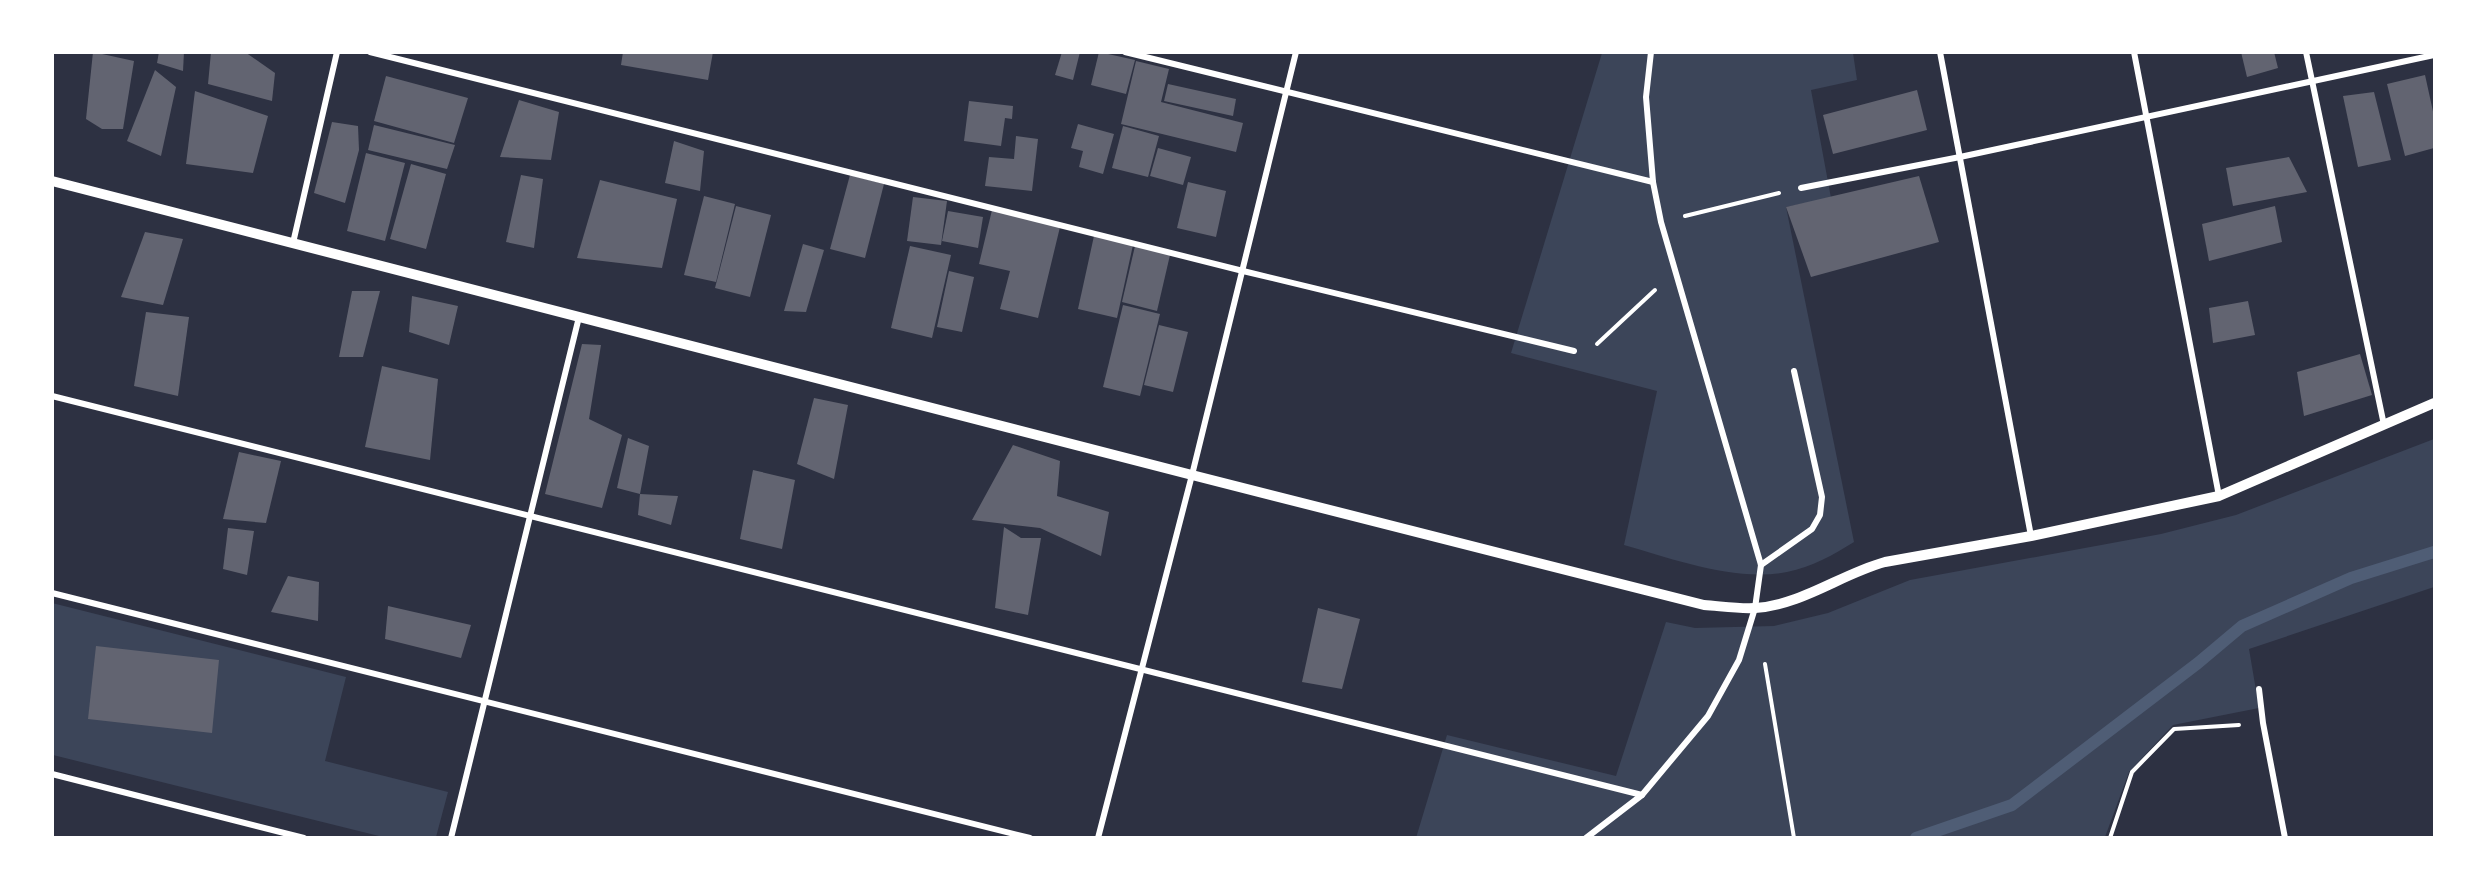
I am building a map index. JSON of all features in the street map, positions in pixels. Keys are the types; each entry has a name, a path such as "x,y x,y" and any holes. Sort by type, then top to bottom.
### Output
{"street":[{"path":"292,243 337,52"},
{"path":"370,52 1243,271 1574,351"},
{"path":"1125,52 1653,182"},
{"path":"1098,837 1192,476 1296,52"},
{"path":"1586,837 1642,795 1708,716 1739,660 1755,608 1761,565 1661,222 1653,182 1646,97 1651,52"},
{"path":"1940,52 2031,536"},
{"path":"2134,52 2219,496"},
{"path":"2306,52 2384,426"},
{"path":"1800,188 1960,157 2434,55"},
{"path":"52,182 1192,476 1704,604 1755,608 1785,602 1813,592 1862,568 1885,562 2031,536 2219,496 2434,403"},
{"path":"451,837 579,317"},
{"path":"1761,565 1812,529 1820,516 1822,497 1794,370"},
{"path":"52,396 1642,795"},
{"path":"52,593 1030,837"},
{"path":"2259,689 2263,723 2285,837"},
{"path":"52,774 304,837"}],"path":[{"path":"1661,222 1800,188"},
{"path":"1574,351 1593,346 1600,341 1676,271"},
{"path":"1763,654 1794,837"},
{"path":"2110,837 2132,772 2174,729 2263,723"}],"shaded area":[{"path":"1602,53 1853,53 1857,80 1811,90 1831,198 1786,207 1854,542 1814,564 1787,572 1767,574 1725,572 1624,545 1657,391 1511,353"},
{"path":"2434,439 2434,587 2249,649 2259,708 2173,725 2129,772 2105,837 1416,838 1447,735 1616,776 1666,622 1695,628 1774,626 1828,613 1910,580 2161,534 2236,515"},
{"path":"52,603 346,677 325,761 448,792 436,837 383,837 53,755"}],"building":[{"path":"93,52 134,61 123,129 102,129 86,119"},
{"path":"159,52 184,52 183,71 157,63"},
{"path":"211,52 245,52 275,73 272,101 208,84"},
{"path":"623,52 713,52 708,80 621,65"},
{"path":"1062,52 1080,52 1073,80 1055,75"},
{"path":"1099,52 1135,60 1126,94 1091,85"},
{"path":"2241,52 2274,52 2278,68 2247,77"},
{"path":"1136,61 1169,69 1161,102 1243,123 1236,152 1121,124"},
{"path":"155,70 176,87 161,156 127,141"},
{"path":"2425,75 2434,116 2434,148 2405,156 2387,84"},
{"path":"386,76 468,98 454,143 374,121"},
{"path":"1168,84 1236,99 1233,116 1164,101"},
{"path":"1917,90 1927,130 1833,154 1823,115"},
{"path":"195,91 268,116 253,173 186,164"},
{"path":"2374,92 2391,160 2358,167 2343,96"},
{"path":"519,100 559,112 551,160 500,157"},
{"path":"969,101 1013,106 1012,119 1005,118 1001,146 964,141"},
{"path":"332,122 358,126 359,150 345,203 314,193"},
{"path":"1078,124 1114,134 1103,174 1079,167 1083,151 1071,148"},
{"path":"374,125 455,145 447,169 368,150"},
{"path":"1123,126 1159,136 1148,177 1112,168"},
{"path":"1016,136 1038,139 1032,191 985,186 989,157 1014,159"},
{"path":"674,141 704,151 700,191 665,183"},
{"path":"1158,148 1191,157 1183,185 1150,176"},
{"path":"366,153 405,163 385,241 347,231"},
{"path":"2289,157 2307,192 2233,206 2226,168"},
{"path":"411,164 446,174 426,249 390,239"},
{"path":"521,175 543,179 534,248 506,242"},
{"path":"850,175 884,184 865,258 830,249"},
{"path":"1919,176 1939,242 1811,277 1786,207"},
{"path":"600,180 677,199 662,268 577,258"},
{"path":"1188,182 1226,191 1216,237 1177,228"},
{"path":"704,196 735,204 716,282 684,275"},
{"path":"913,197 947,201 941,245 907,241"},
{"path":"736,206 771,215 750,297 715,288"},
{"path":"2275,206 2282,242 2209,261 2202,224"},
{"path":"992,210 1060,227 1038,318 1000,309 1010,271 979,264"},
{"path":"948,211 983,217 978,248 942,241"},
{"path":"145,232 183,239 163,305 121,297"},
{"path":"1094,236 1133,245 1117,318 1078,309"},
{"path":"803,244 824,250 806,312 784,311"},
{"path":"910,246 951,255 932,338 891,328"},
{"path":"1135,246 1170,255 1157,311 1122,302"},
{"path":"949,271 974,277 962,332 937,327"},
{"path":"352,291 380,291 363,357 339,357"},
{"path":"412,296 458,306 449,345 409,332"},
{"path":"2248,301 2255,335 2213,343 2209,308"},
{"path":"1123,305 1160,314 1140,396 1103,387"},
{"path":"146,312 189,317 178,396 134,386"},
{"path":"1159,325 1188,332 1173,392 1144,385"},
{"path":"582,344 601,345 589,419 622,435 602,508 545,494"},
{"path":"2360,354 2372,395 2304,416 2297,372"},
{"path":"382,366 438,379 430,460 365,447"},
{"path":"814,398 848,405 834,479 797,464"},
{"path":"628,438 649,446 640,494 617,488"},
{"path":"1013,445 1060,461 1057,496 1109,512 1101,556 1040,528 972,520"},
{"path":"239,452 281,461 266,523 223,519"},
{"path":"753,470 795,480 782,549 740,539"},
{"path":"640,494 678,496 671,525 638,515"},
{"path":"1004,527 1021,538 1041,538 1028,615 995,608"},
{"path":"228,528 254,531 247,575 223,569"},
{"path":"288,576 319,582 318,621 271,612"},
{"path":"388,606 471,625 461,658 385,639"},
{"path":"1318,608 1360,619 1342,689 1302,682"},
{"path":"96,646 219,660 212,733 88,719"}],"waterway":[{"path":"1916,838 2012,805 2198,663 2242,626 2351,578 2434,552"}]}
